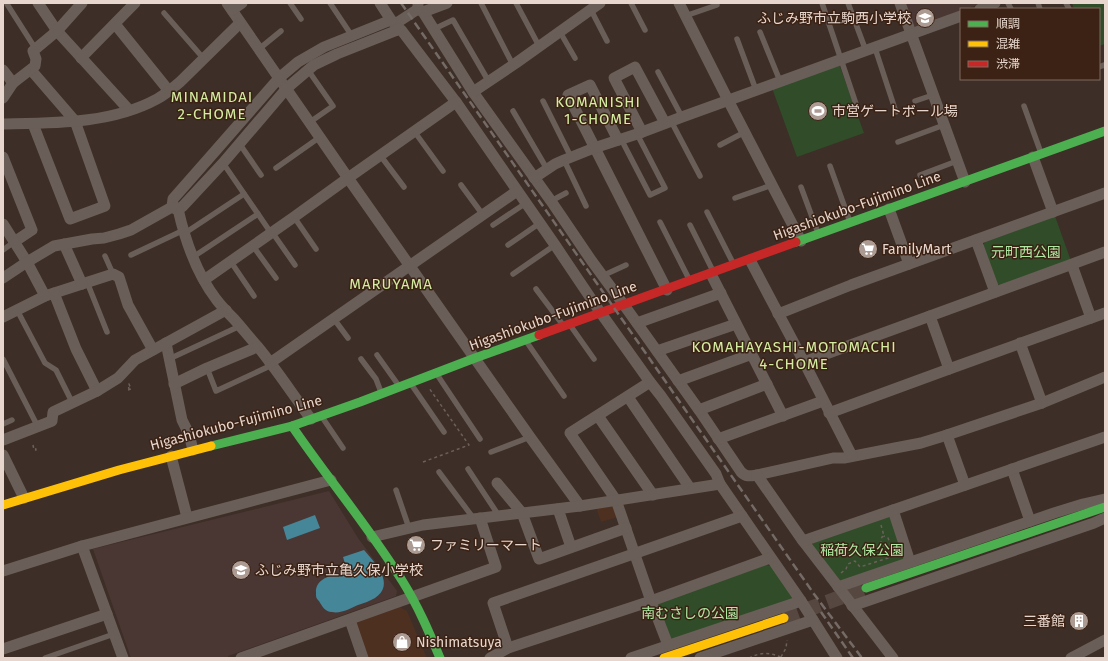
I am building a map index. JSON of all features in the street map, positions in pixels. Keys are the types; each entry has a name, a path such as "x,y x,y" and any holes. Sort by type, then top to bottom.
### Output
{"main road":[{"name":"Higashiokubo-Fujimino Line","path":"3,505 119,470 292,426 475,358 601,314 1105,131"},
{"path":"292,426 402,581 412,597 418,619 440,658"},
{"path":"866,588 1105,506"},
{"path":"664,658 785,623"}],"street":[{"path":"38,3 57,31 129,110"},
{"path":"3,98 12,83 35,66 36,59 33,51 35,48 57,31 82,3"},
{"path":"81,58 135,3"},
{"path":"242,3 229,6 348,178 580,506"},
{"path":"380,3 456,102 601,314 716,474 720,484 801,601 837,658"},
{"path":"316,417 240,326 216,300 193,257 175,208 173,198 279,78 298,62 324,47 352,36 395,24 419,8 447,3"},
{"path":"473,92 600,3"},
{"path":"679,3 801,241"},
{"path":"900,3 964,182"},
{"path":"982,8 995,3"},
{"path":"419,8 473,92 743,474 749,476 757,475 833,458 911,445 947,435 1042,403 1104,379"},
{"path":"534,178 555,164 594,148 640,133 960,16"},
{"path":"3,124 34,124 74,121 99,117 129,110 157,99 169,91 204,59 240,23"},
{"path":"115,24 169,91"},
{"path":"3,278 54,246 92,238 104,238 131,230 175,208 183,206 223,163 287,88 314,65 337,54 395,31 395,24"},
{"path":"640,133 614,78 635,67 673,120"},
{"path":"3,70 12,83"},
{"path":"31,70 74,121 105,206 70,219 34,124"},
{"path":"620,140 590,85 568,95 667,290"},
{"path":"204,280 456,102"},
{"path":"1038,156 1053,212"},
{"path":"3,157 32,230 14,242"},
{"path":"271,364 410,264 517,191"},
{"path":"778,314 851,285 1105,193"},
{"path":"889,209 909,264"},
{"path":"3,224 49,294 97,391"},
{"path":"976,240 995,292"},
{"path":"64,244 84,283"},
{"path":"804,362 1105,252"},
{"path":"750,260 852,456"},
{"path":"1072,264 1091,318"},
{"path":"713,273 736,324 783,416"},
{"path":"3,317 49,294 113,274 119,277 128,305 153,350"},
{"path":"637,323 721,293"},
{"path":"3,440 52,421 52,412 97,391 118,378 135,360 226,310"},
{"path":"829,413 1105,313"},
{"path":"930,316 948,369"},
{"path":"657,351 736,324"},
{"path":"166,343 182,420 189,434 193,450"},
{"path":"1020,343 1042,403"},
{"path":"174,384 257,347"},
{"path":"678,381 752,354"},
{"path":"650,382 570,433 616,500 668,645"},
{"path":"699,410 767,384"},
{"path":"628,397 690,488"},
{"path":"718,439 823,401"},
{"path":"598,416 653,495"},
{"path":"947,435 964,485"},
{"path":"803,541 1105,437"},
{"path":"171,456 187,518"},
{"path":"4,460 24,498"},
{"path":"1012,468 1030,521"},
{"path":"757,475 803,541 892,658"},
{"path":"3,571 82,546 331,480"},
{"path":"497,483 522,513 539,559 626,528"},
{"path":"372,537 423,525 580,506 720,484"},
{"path":"837,586 1030,521 1083,504 1105,499"},
{"path":"558,508 570,547"},
{"path":"893,510 910,562"},
{"path":"508,648 493,603 742,516"},
{"path":"852,606 1105,518"},
{"path":"241,658 496,567 477,519"},
{"path":"82,546 114,634 119,657"},
{"path":"490,658 508,648 651,601 770,558"},
{"path":"631,658 801,601"},
{"path":"3,649 107,614"},
{"path":"350,620 359,640 363,658"},
{"path":"700,658 785,623 813,620"},
{"path":"1071,658 1088,654 1105,640"}],"lane":[{"path":"290,3 301,19"},
{"path":"330,3 352,36"},
{"path":"481,3 513,65"},
{"path":"516,3 539,46"},
{"path":"631,3 646,30"},
{"path":"686,16 717,5 716,3"},
{"path":"822,3 857,108"},
{"path":"848,3 870,49 896,112"},
{"path":"7,4 35,48"},
{"path":"591,10 607,41"},
{"path":"164,13 204,59"},
{"path":"434,30 453,20 489,82"},
{"path":"259,49 281,32"},
{"path":"560,32 575,58"},
{"path":"760,32 780,81"},
{"path":"737,39 756,90"},
{"path":"308,70 333,106 310,122"},
{"path":"658,72 673,120 700,176"},
{"path":"915,101 933,95"},
{"path":"542,101 586,206"},
{"path":"1024,106 1038,156"},
{"path":"513,111 548,169"},
{"path":"898,142 944,125"},
{"path":"414,131 443,172"},
{"path":"720,145 745,132"},
{"path":"620,140 650,195 665,188 640,133"},
{"path":"276,168 320,137"},
{"path":"239,143 261,175"},
{"path":"380,155 404,187"},
{"path":"920,175 957,161"},
{"path":"223,163 295,265"},
{"path":"830,166 850,223"},
{"path":"735,198 773,184"},
{"path":"461,185 483,215"},
{"path":"801,187 819,235"},
{"path":"551,201 566,193"},
{"path":"131,255 184,231 244,194"},
{"path":"493,225 526,203"},
{"path":"707,212 735,265"},
{"path":"193,257 258,214"},
{"path":"294,217 316,249"},
{"path":"660,222 690,281"},
{"path":"508,245 540,223"},
{"path":"690,224 713,273"},
{"path":"3,250 14,242"},
{"path":"513,274 555,245"},
{"path":"253,246 276,278"},
{"path":"105,256 113,274"},
{"path":"231,262 254,296"},
{"path":"602,276 626,264"},
{"path":"84,283 107,332"},
{"path":"536,288 594,359"},
{"path":"16,310 45,363 56,370 72,402"},
{"path":"334,319 348,338"},
{"path":"169,359 240,326"},
{"path":"526,341 564,396"},
{"path":"378,354 399,386"},
{"path":"3,359 5,368 38,427"},
{"path":"361,359 376,378 382,393"},
{"path":"207,368 216,391 271,364"},
{"path":"436,373 480,439"},
{"path":"410,382 444,432"},
{"path":"316,417 343,448"},
{"path":"3,424 12,420"},
{"path":"491,452 530,437"},
{"path":"468,469 500,516"},
{"path":"439,472 477,519"},
{"path":"396,490 409,528"},
{"path":"45,658 114,634"}],"path":[{"path":"837,586 839,575 846,569 848,564 856,561 860,567 890,557 891,555 888,546 890,545 890,541 884,536 878,515"},
{"path":"884,536 881,539 881,544 888,546"},
{"path":"749,658 764,653 776,655 782,658 786,648 785,623"}],"shaded area":[{"name":"ふじみ野市立駒西小学校","path":"903,3 983,3 969,8 960,8 960,11 916,28 911,26"},
{"name":"ふじみ野市立亀久保小学校","path":"329,491 358,538 397,591 396,596 228,656 229,658 131,658 93,549"},
{"path":"612,505 618,517 601,522 596,508"},
{"path":"400,607 407,611 427,658 367,658 356,625 357,621"}],"green space":[{"path":"1072,3 1105,3 1105,44 1100,46 1100,8 1074,8"},
{"name":"市営ゲートボール場","path":"839,64 864,133 797,157 772,88"},
{"name":"元町西公園","path":"1055,216 1071,261 1002,286 997,284 983,246 985,242"},
{"name":"稲荷久保公園","path":"887,516 891,517 905,557 903,561 842,583 812,546 813,541"},
{"name":"南むさしの公園","path":"766,565 771,566 793,596 791,600 673,641 670,639 658,606 659,602"}],"water":[{"path":"315,515 320,528 287,540 283,527"},
{"path":"364,550 382,574 384,586 381,592 375,598 346,610 339,612 327,611 316,597 319,583 327,577 347,570 343,557"}],"tunnel":[{"path":"784,618 866,588"}],"railway":[{"path":"401,3 814,594 862,658"},
{"path":"821,612 853,658"}],"traffic: fast":[{"path":"796,242 1105,131"},
{"path":"211,446 292,426 539,335"},
{"path":"292,426 403,582 418,610 440,658"},
{"path":"866,588 1105,507"}],"traffic: slow":[{"path":"3,505 119,470 211,446"},
{"path":"664,658 784,618"}],"traffic: jam":[{"path":"539,335 796,242"}],"place":[{"name":"ふじみ野市立駒西小学校","path":"925,18"},
{"name":"市営ゲートボール場","path":"818,111"},
{"name":"FamilyMart","path":"868,249"},
{"name":"ファミリーマート","path":"416,545"},
{"name":"ふじみ野市立亀久保小学校","path":"241,570"},
{"name":"三番館","path":"1079,621"},
{"name":"Nishimatsuya","path":"402,642"}],"district":[{"name":"MINAMIDAI 2-CHOME","path":"212,106"},
{"name":"KOMANISHI 1-CHOME","path":"598,110"},
{"name":"MARUYAMA","path":"391,284"},
{"name":"KOMAHAYASHI-MOTOMACHI 4-CHOME","path":"794,356"}]}
